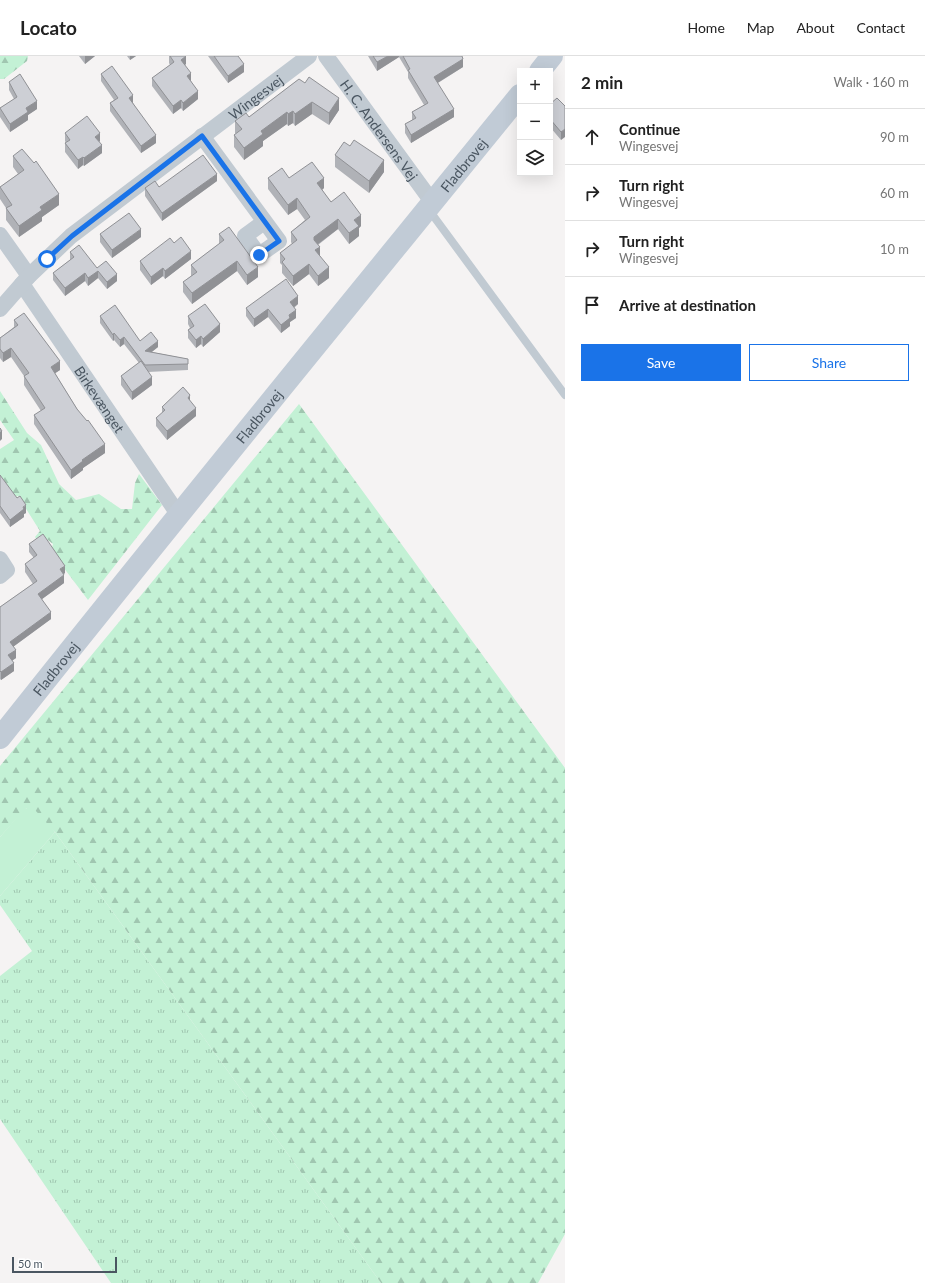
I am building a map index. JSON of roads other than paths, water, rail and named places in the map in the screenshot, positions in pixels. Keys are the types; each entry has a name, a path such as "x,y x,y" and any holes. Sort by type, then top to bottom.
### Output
{"main road":[{"path":"542,68 552,56"},
{"name":"Fladbrovej","path":"0,738 178,514 431,206 517,99"}],"street":[{"name":"Wingesvej","path":"0,309 25,280 72,236 309,56"},
{"name":"H. C. Andersens Vej","path":"326,56 431,206"},
{"path":"202,136 264,222"},
{"name":"Birkevænget","path":"0,235 25,280 178,514"},
{"path":"0,559 8,570 0,576"}],"lane":[{"path":"431,206 565,395"}]}
